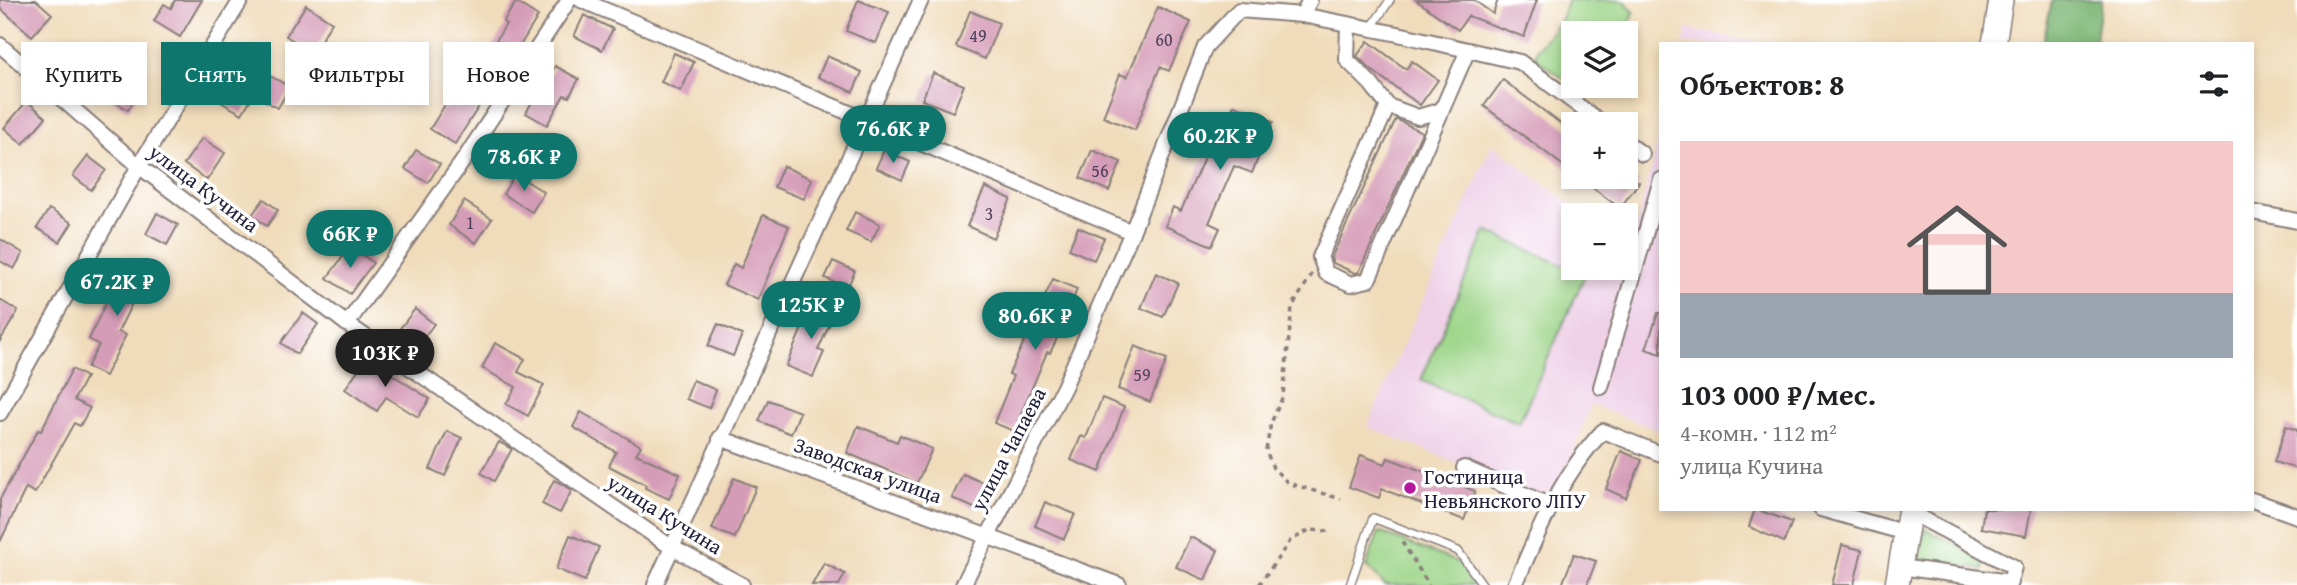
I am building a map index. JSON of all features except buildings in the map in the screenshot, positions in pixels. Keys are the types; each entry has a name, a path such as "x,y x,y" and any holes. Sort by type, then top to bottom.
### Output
{"main road":[{"path":"1994,42 2001,0"},
{"path":"1899,576 1909,518"}],"street":[{"path":"0,413 139,166 241,0"},
{"path":"347,324 463,161 569,0"},
{"path":"581,0 1132,232"},
{"path":"654,585 921,0"},
{"path":"1302,15 1310,0"},
{"name":"улица Чапаева","path":"963,585 1064,387 1132,232 1205,47 1239,10 1302,15 1520,62 1586,112"},
{"path":"1348,24 1347,60 1388,106 1418,117 1442,110"},
{"name":"улица Кучина","path":"0,45 139,166 347,324 671,547 742,585"},
{"path":"1388,106 1320,257 1326,273 1351,284 1368,281 1468,50"},
{"path":"1638,151 1642,154"},
{"path":"1601,387 1659,187"},
{"path":"2254,212 2297,221"},
{"path":"1515,585 1543,518 1591,444 1603,431 1659,453"},
{"name":"Заводская улица","path":"720,438 1119,585"},
{"path":"1464,468 1551,506"},
{"path":"2254,500 2297,516"},
{"path":"1841,511 1909,518 2014,567 2009,584 1899,576"}],"lane":[{"path":"1370,28 1390,0"},
{"path":"1350,585 1373,518 1458,551 1483,585"}],"path":[{"path":"1322,262 1306,281 1292,307 1283,396 1271,423 1266,450 1273,468 1288,483 1341,499"},
{"path":"1392,525 1429,585"},
{"path":"1259,585 1290,541 1308,530 1329,531"}],"shaded area":[{"path":"1687,29 1755,42 1684,42"},
{"path":"1659,139 1659,430 1591,405 1554,501 1367,427 1492,144 1568,203 1561,203 1561,280 1638,280 1638,219"}],"green space":[{"path":"1568,0 1624,0 1634,12 1630,21 1561,21 1561,77 1535,57 1538,48 1560,21"},
{"path":"2052,0 2102,0 2095,42 2043,42"},
{"path":"1486,231 1561,264 1561,280 1583,280 1519,423 1421,380"},
{"path":"1925,529 1985,559 1983,569 1920,560"},
{"path":"1379,532 1460,563 1476,585 1385,585 1366,566"}],"place":[{"name":"Гостиница Невьянского ЛПУ","path":"1410,488"}]}
